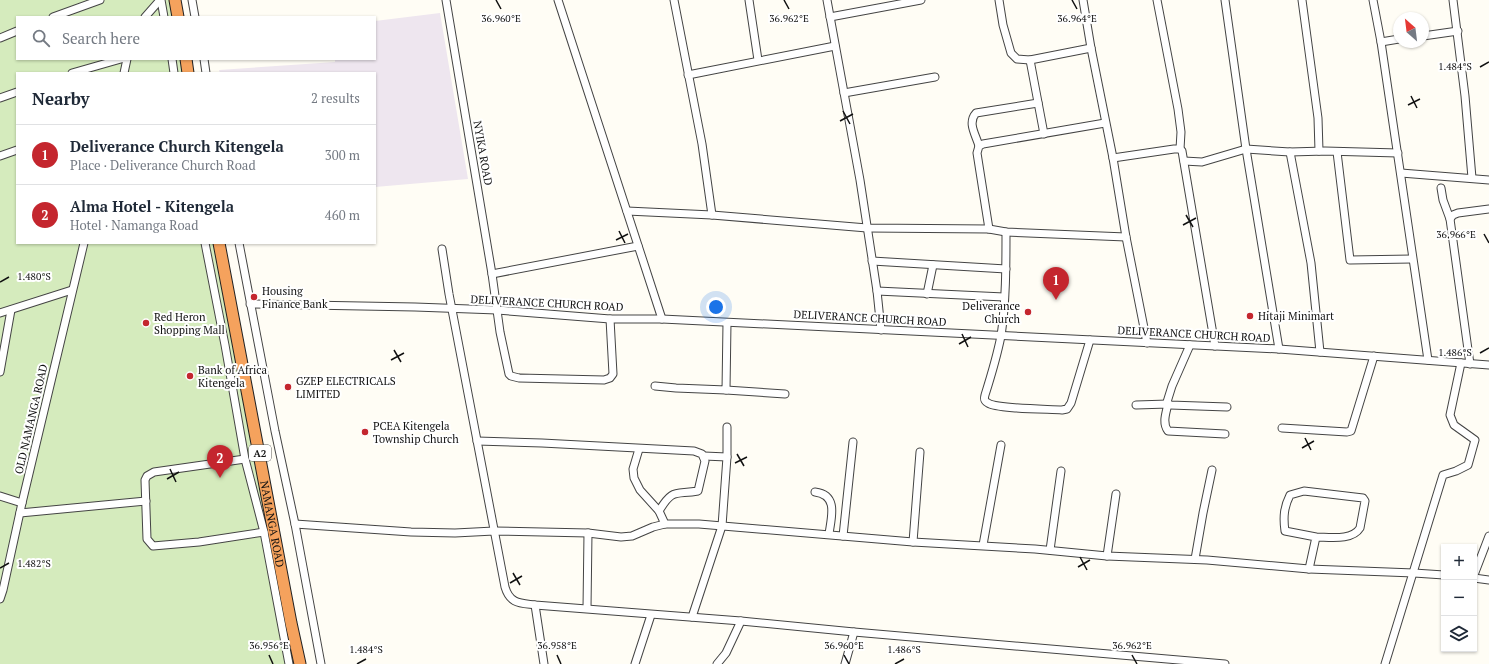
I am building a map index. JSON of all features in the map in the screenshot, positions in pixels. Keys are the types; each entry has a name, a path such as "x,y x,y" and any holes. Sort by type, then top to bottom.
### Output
{"highway":[{"path":"174,0 178,16"},
{"path":"186,60 188,72"},
{"name":"NAMANGA ROAD","path":"220,244 229,297 300,664"}],"street":[{"path":"56,16 100,0"},
{"path":"146,16 161,0"},
{"path":"161,0 164,16"},
{"path":"192,0 195,16"},
{"name":"NYIKA ROAD","path":"446,0 507,370 511,376 519,378 604,380 610,378 613,374 610,318"},
{"path":"558,0 662,320"},
{"path":"674,0 702,144 712,215"},
{"path":"750,0 758,60"},
{"path":"827,0 844,93 877,291 882,330"},
{"path":"830,17 921,0"},
{"path":"999,0 1003,24 1011,53 1016,59 1030,60 1091,48"},
{"path":"1083,0 1105,123 1113,158 1126,237 1147,343"},
{"path":"1157,0 1178,109 1181,132 1180,149 1184,161 1214,346"},
{"path":"1225,0 1246,149 1278,348"},
{"path":"1302,0 1318,118 1319,151"},
{"path":"1373,0 1382,42 1412,259 1428,360"},
{"path":"1453,0 1465,96 1472,178"},
{"path":"0,38 16,31"},
{"path":"1429,35 1458,31"},
{"path":"1382,42 1393,40"},
{"path":"688,75 835,46"},
{"path":"76,72 118,60"},
{"path":"124,72 127,60"},
{"path":"172,60 174,72"},
{"path":"204,60 206,72"},
{"path":"1030,60 1044,134"},
{"path":"844,93 935,77"},
{"path":"0,98 16,92"},
{"path":"989,229 977,153 979,146 971,123 972,117 976,113 1038,103"},
{"path":"979,146 983,144 1105,123"},
{"path":"1113,158 1180,149"},
{"path":"1184,161 1202,162 1246,149 1290,152 1319,151 1398,153"},
{"path":"0,156 16,150"},
{"path":"1290,152 1311,262 1320,352"},
{"path":"1336,152 1350,260 1412,259"},
{"path":"1401,173 1489,180"},
{"path":"1442,188 1443,200 1450,219 1470,364"},
{"path":"1450,219 1453,215 1458,213 1489,208"},
{"path":"627,211 712,215 866,228 989,229 1006,232 1126,237"},
{"path":"1006,232 1006,269 1001,335 994,368 984,399 986,402 989,404 1005,406 1062,410 1067,409 1071,403 1090,340"},
{"name":"OLD NAMANGA ROAD","path":"0,599 84,244"},
{"path":"205,244 245,459 264,532 289,664"},
{"path":"239,244 275,431 295,524 321,664"},
{"path":"492,274 638,246"},
{"path":"442,249 445,273 494,531 507,594 511,600 535,605 741,621 1183,662 1225,664"},
{"path":"872,261 1006,269"},
{"path":"927,294 933,265"},
{"path":"0,313 72,290"},
{"path":"877,291 1004,297"},
{"path":"216,300 229,297"},
{"name":"DELIVERANCE CHURCH ROAD","path":"250,304 497,310 610,318 1278,348 1489,365"},
{"path":"0,372 11,310"},
{"path":"726,390 727,323"},
{"path":"1190,345 1166,400 1168,404 1164,426 1168,431 1225,434"},
{"path":"1282,428 1351,431 1374,356"},
{"path":"1385,664 1443,475 1468,465 1472,454 1475,440 1454,425 1450,416 1461,363"},
{"path":"655,386 785,394"},
{"path":"1136,405 1168,404 1227,407"},
{"path":"692,617 722,526 727,457 727,427"},
{"path":"477,441 694,451 704,456 727,457"},
{"path":"843,536 853,442"},
{"path":"983,545 1001,445"},
{"path":"639,449 633,469 634,478 640,490 659,511 665,524"},
{"path":"913,542 920,452"},
{"path":"659,511 667,498 673,493 698,491 703,473 705,460 704,456"},
{"path":"245,459 150,473 145,480 147,539 153,546 199,542 264,532"},
{"path":"1195,559 1212,470"},
{"path":"1050,550 1061,471"},
{"path":"1304,491 1363,498 1365,501 1358,532 1349,536 1316,537 1285,530 1283,520 1284,506 1290,495 1304,491"},
{"path":"815,492 822,493 831,502 833,507 829,534"},
{"path":"1107,556 1116,494"},
{"path":"0,496 22,503"},
{"path":"20,513 146,501"},
{"path":"295,524 448,533 494,531 588,533 621,537 632,536 653,527 665,524 699,524 913,542 1050,550 1107,556 1195,559 1309,569 1414,573 1441,576"},
{"path":"587,608 588,533"},
{"path":"1477,567 1489,536"},
{"path":"1309,569 1316,537"},
{"path":"1477,578 1489,580"},
{"path":"535,605 544,664"},
{"path":"635,664 651,615"},
{"path":"717,664 726,653 741,621"},
{"path":"845,664 854,632"},
{"path":"1125,664 1127,656"}],"shaded area":[{"path":"440,13 468,179 376,187 376,72 220,72 219,70 335,62 335,60 376,60 376,21"}],"green space":[{"path":"0,0 174,0 177,16 16,16 16,60 185,60 188,72 16,72 16,244 219,244 299,664 0,664"}],"place":[{"name":"Housing Finance Bank","path":"254,297"},
{"name":"Deliverance Church Kitengela","path":"1056,300"},
{"name":"Deliverance Church","path":"1028,312"},
{"name":"Hitaji Minimart","path":"1250,316"},
{"name":"Red Heron Shopping Mall","path":"146,323"},
{"name":"Bank of Africa Kitengela","path":"190,376"},
{"name":"GZEP ELECTRICALS LIMITED","path":"288,387"},
{"name":"PCEA Kitengela Township Church","path":"365,432"},
{"name":"Alma Hotel - Kitengela","path":"220,478"}]}
